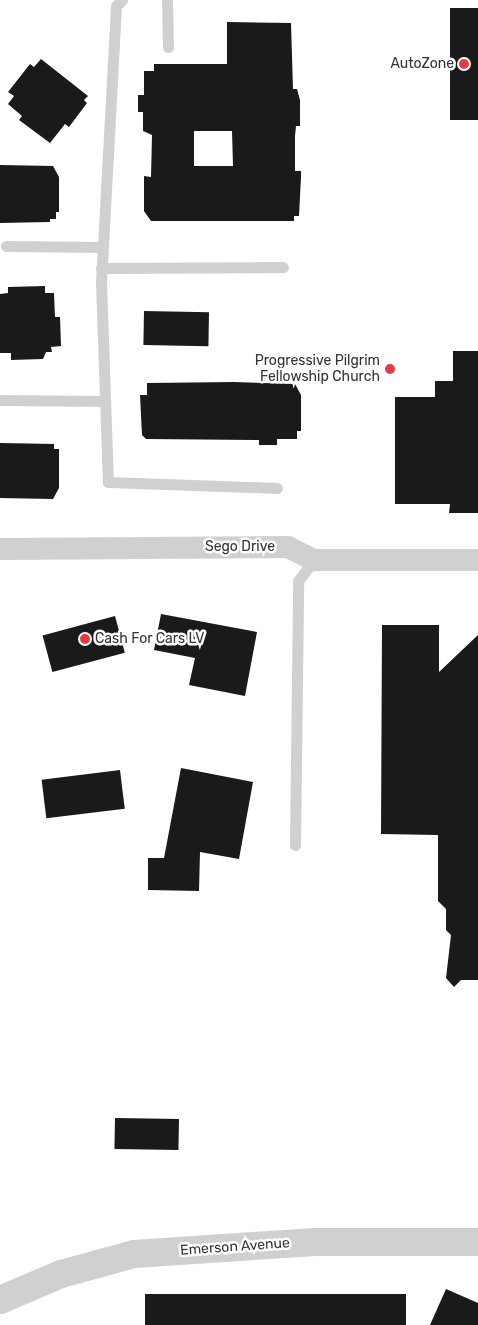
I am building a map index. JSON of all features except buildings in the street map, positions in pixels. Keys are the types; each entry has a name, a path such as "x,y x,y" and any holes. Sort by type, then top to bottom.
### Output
{"street":[{"name":"Sego Drive","path":"0,549 288,547 314,560 478,560"},
{"name":"Emerson Avenue","path":"2,1295 61,1274 134,1254 316,1242 478,1242"}],"lane":[{"path":"122,0 116,6 101,268 108,482 277,488"},
{"path":"167,0 168,46"},
{"path":"6,246 102,247"},
{"path":"101,268 283,267"},
{"path":"0,400 105,401"},
{"path":"295,845 298,581 314,560"}],"place":[{"name":"AutoZone","path":"464,64"},
{"name":"Progressive Pilgrim Fellowship Church","path":"390,369"},
{"name":"Cash For Cars LV","path":"85,639"}]}
